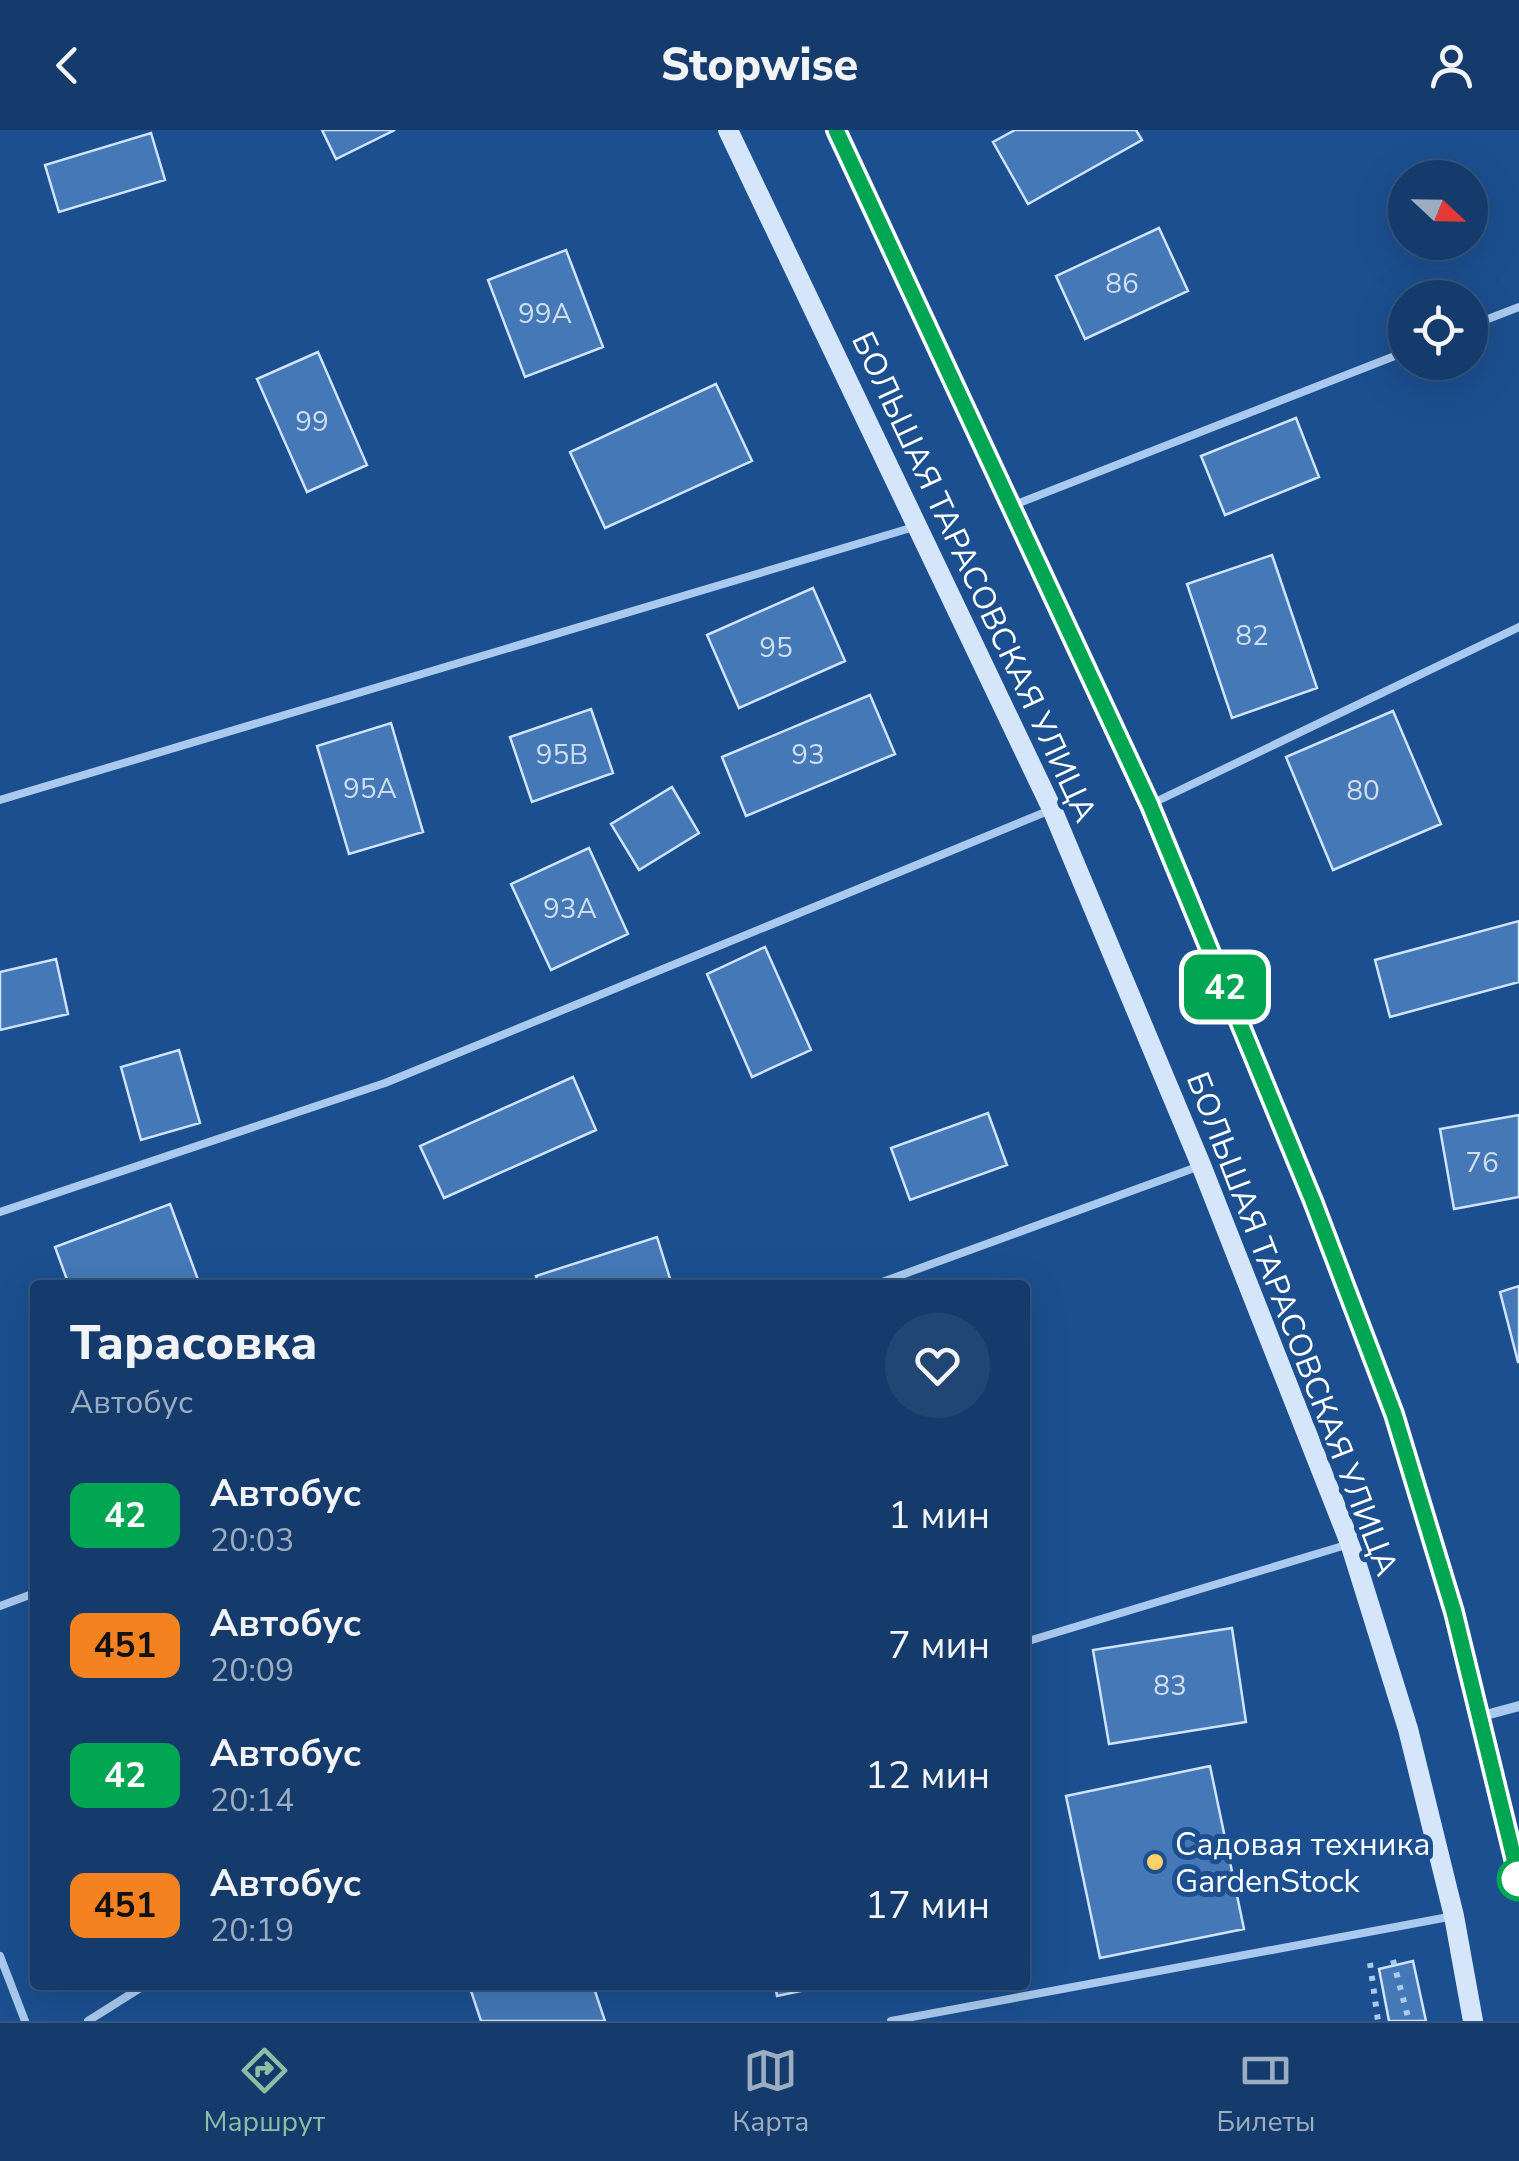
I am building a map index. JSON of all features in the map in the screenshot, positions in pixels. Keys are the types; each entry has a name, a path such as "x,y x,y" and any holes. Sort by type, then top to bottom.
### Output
{"street":[{"name":"БОЛЬШАЯ ТАРАСОВСКАЯ УЛИЦА","path":"728,130 1052,810 1201,1165 1350,1543 1408,1729 1454,1916 1473,2021"},
{"name":"БОЛЬШАЯ ТАРАСОВСКАЯ УЛИЦА","path":"836,130 1014,505 1150,805 1313,1201 1394,1414 1482,1716 1519,1880"},
{"path":"1482,1716 1519,1706"}],"lane":[{"path":"1488,319 1519,307"},
{"path":"1014,505 1388,359"},
{"path":"0,800 918,526"},
{"path":"1150,805 1519,627"},
{"path":"0,1212 385,1083 1052,810"},
{"path":"888,1280 1201,1165"},
{"path":"1030,1640 1350,1543"},
{"path":"0,1606 30,1595"},
{"path":"892,2021 1454,1916"},
{"path":"0,1956 25,2021"},
{"path":"88,2021 136,1990"}],"path":[{"path":"1366,1930 1378,2021"},
{"path":"1397,1964 1409,2021"}],"building":[{"path":"322,130 395,130 336,159"},
{"path":"1015,130 1136,130 1142,140 1028,204 993,142"},
{"path":"151,133 165,180 59,212 45,165"},
{"path":"1159,228 1188,291 1085,339 1056,276"},
{"path":"566,250 603,347 525,377 488,280"},
{"path":"318,352 367,465 307,492 257,379"},
{"path":"716,384 752,461 605,528 570,452"},
{"path":"1296,418 1319,477 1225,515 1201,456"},
{"path":"1272,555 1317,688 1232,718 1187,584"},
{"path":"813,588 845,661 739,708 707,635"},
{"path":"870,695 895,754 746,816 722,757"},
{"path":"591,709 613,773 532,802 510,737"},
{"path":"1393,711 1441,824 1333,870 1286,757"},
{"path":"391,723 423,832 349,854 317,746"},
{"path":"672,787 699,833 639,870 611,824"},
{"path":"589,848 628,934 551,970 511,884"},
{"path":"1519,921 1519,982 1390,1017 1375,960"},
{"path":"765,947 811,1050 752,1077 707,974"},
{"path":"56,959 68,1014 0,1030 0,972"},
{"path":"179,1050 200,1123 141,1140 121,1067"},
{"path":"573,1077 596,1130 444,1198 420,1146"},
{"path":"988,1113 1007,1165 910,1200 891,1148"},
{"path":"1519,1115 1519,1197 1454,1209 1440,1129"},
{"path":"170,1204 198,1280 67,1280 55,1247"},
{"path":"657,1237 670,1280 537,1280 536,1276"},
{"path":"1519,1286 1519,1362 1518,1362 1500,1292"},
{"path":"1232,1628 1246,1722 1109,1744 1093,1650"},
{"name":"Садовая техника GardenStock","path":"1210,1766 1244,1929 1100,1958 1066,1796"},
{"path":"1413,1961 1426,2021 1389,2021 1379,1969"},
{"path":"471,1990 595,1990 605,2021 481,2021"},
{"path":"776,1990 805,1990 777,1996"}],"bus line":[{"name":"42","path":"836,130 1014,505 1150,805 1313,1201 1394,1414 1482,1716 1519,1879"}],"place":[{"name":"Садовая техника GardenStock","path":"1155,1862"}]}
